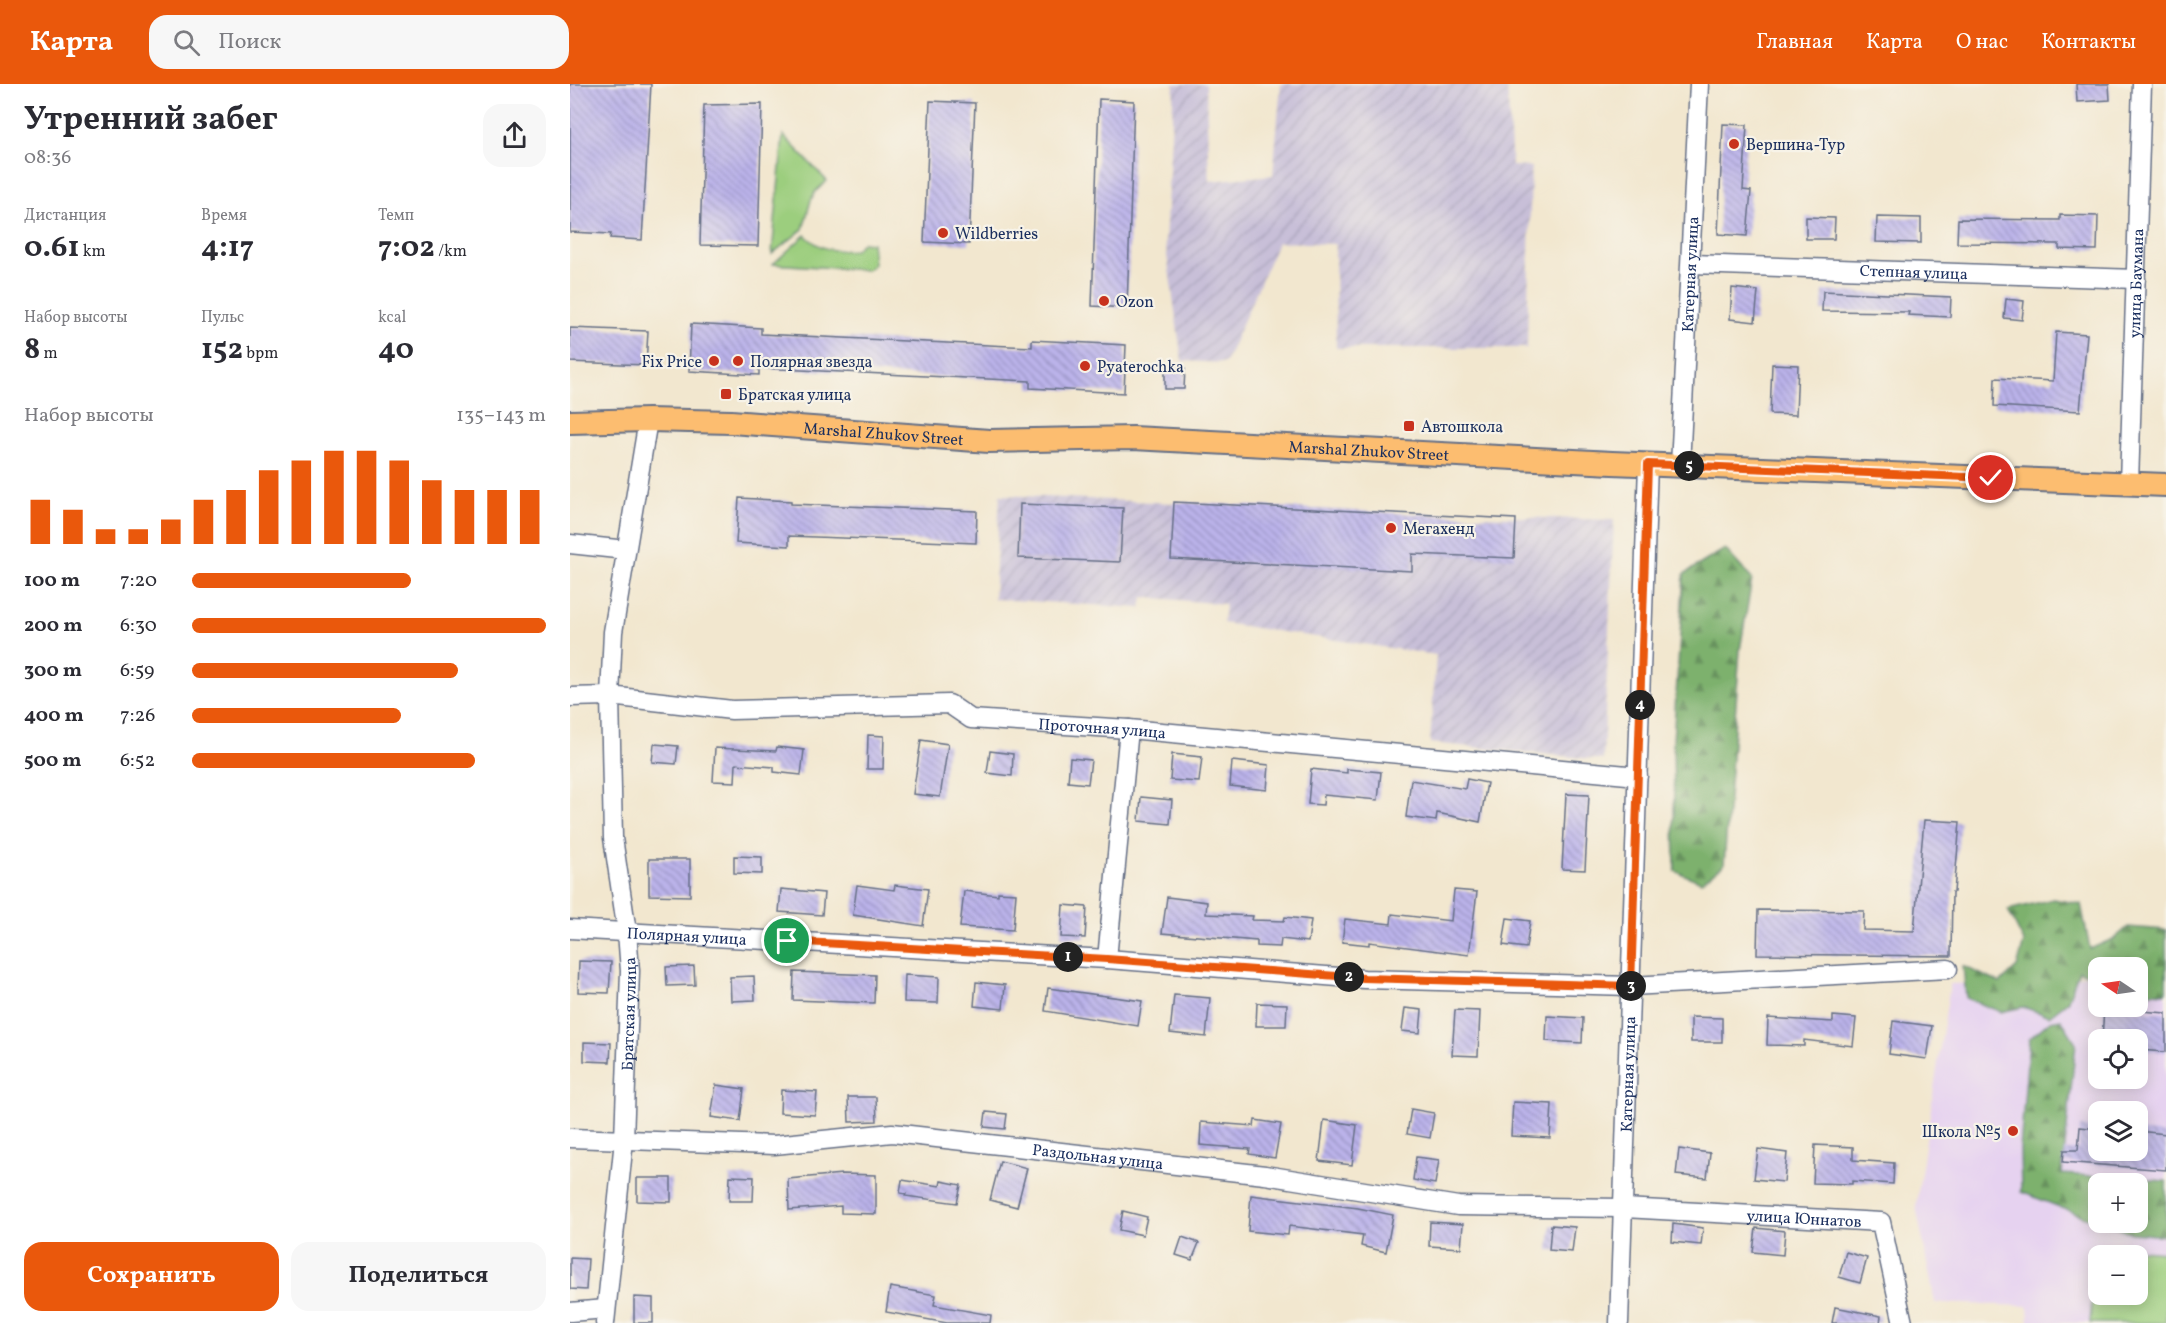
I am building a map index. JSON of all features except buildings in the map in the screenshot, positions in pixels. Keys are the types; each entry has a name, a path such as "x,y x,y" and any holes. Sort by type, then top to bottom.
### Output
{"main road":[{"name":"Marshal Zhukov Street","path":"570,422 648,420 731,422 989,441 1133,438 1680,466 2166,485"}],"street":[{"name":"Катерная улица","path":"1680,466 1692,264 1699,84"},
{"name":"улица Баумана","path":"2129,483 2142,84"},
{"name":"Степная улица","path":"1692,264 2136,279"},
{"name":"Братская улица","path":"606,1316 624,1140 630,971 627,932 613,838 610,696 613,632 648,420"},
{"name":"Катерная улица","path":"1619,1323 1648,464"},
{"path":"570,544 626,550"},
{"name":"Проточная улица","path":"570,697 610,696 732,710 949,704 971,719 1129,729 1638,776"},
{"path":"1107,959 1129,729"},
{"name":"Полярная улица","path":"570,929 1107,959 1364,978 1631,986"},
{"path":"1631,986 1948,969"},
{"name":"Раздольная улица","path":"570,1138 774,1145 892,1133 1265,1175 1458,1206 1624,1208"},
{"name":"улица Юннатов","path":"1624,1208 1881,1222 1903,1323"},
{"path":"570,1312 606,1316"}],"shaded area":[{"path":"1174,84 1206,84 1209,181 1273,175 1281,84 1507,84 1512,166 1531,167 1527,348 1336,348 1335,244 1278,242 1225,363 1182,361 1165,241"},
{"path":"1000,495 1415,514 1614,520 1603,760 1430,743 1436,655 1223,623 1225,604 1143,597 1141,608 994,599"},
{"name":"Школа №5","path":"2166,963 2166,1323 2029,1323 2028,1306 1935,1303 1916,1206 1950,984 2049,981 2088,975 2088,1017 2148,1017 2148,966"}],"green space":[{"path":"783,135 827,181 815,192 811,200 803,229 772,254"},
{"path":"805,235 822,247 840,251 855,250 863,242 872,243 874,264 867,270 773,264"},
{"path":"1725,549 1752,579 1740,650 1724,865 1701,882 1675,871 1673,741 1684,574"},
{"path":"2053,899 2081,904 2090,949 2115,938 2128,927 2166,930 2166,993 2148,992 2148,957 2088,957 2088,974 2079,971 2067,1002 2049,1016 2023,1007 2001,1012 1966,998 1963,966 2000,983 2017,967 2024,942 2008,910"},
{"path":"2061,1019 2076,1043 2062,1174 2088,1176 2088,1218 2021,1192 2020,1149 2029,1039 2050,1021"},
{"path":"2148,1180 2166,1181 2166,1236 2132,1233 2148,1233"},
{"path":"2148,1251 2166,1252 2166,1323 2090,1323 2091,1305 2148,1305"}],"place":[{"name":"Вершина-Тур","path":"1734,144"},
{"name":"Wildberries","path":"943,233"},
{"name":"Ozon","path":"1104,301"},
{"name":"Fix Price","path":"714,361"},
{"name":"Полярная звезда","path":"738,361"},
{"name":"Pyaterochka","path":"1085,366"},
{"name":"Братская улица","path":"726,394"},
{"name":"Автошкола","path":"1409,426"},
{"name":"Мегахенд","path":"1391,528"},
{"name":"Школа №5","path":"2013,1131"}],"route":[{"path":"787,941 1107,959 1364,978 1631,986 1648,464 1991,478"}]}
